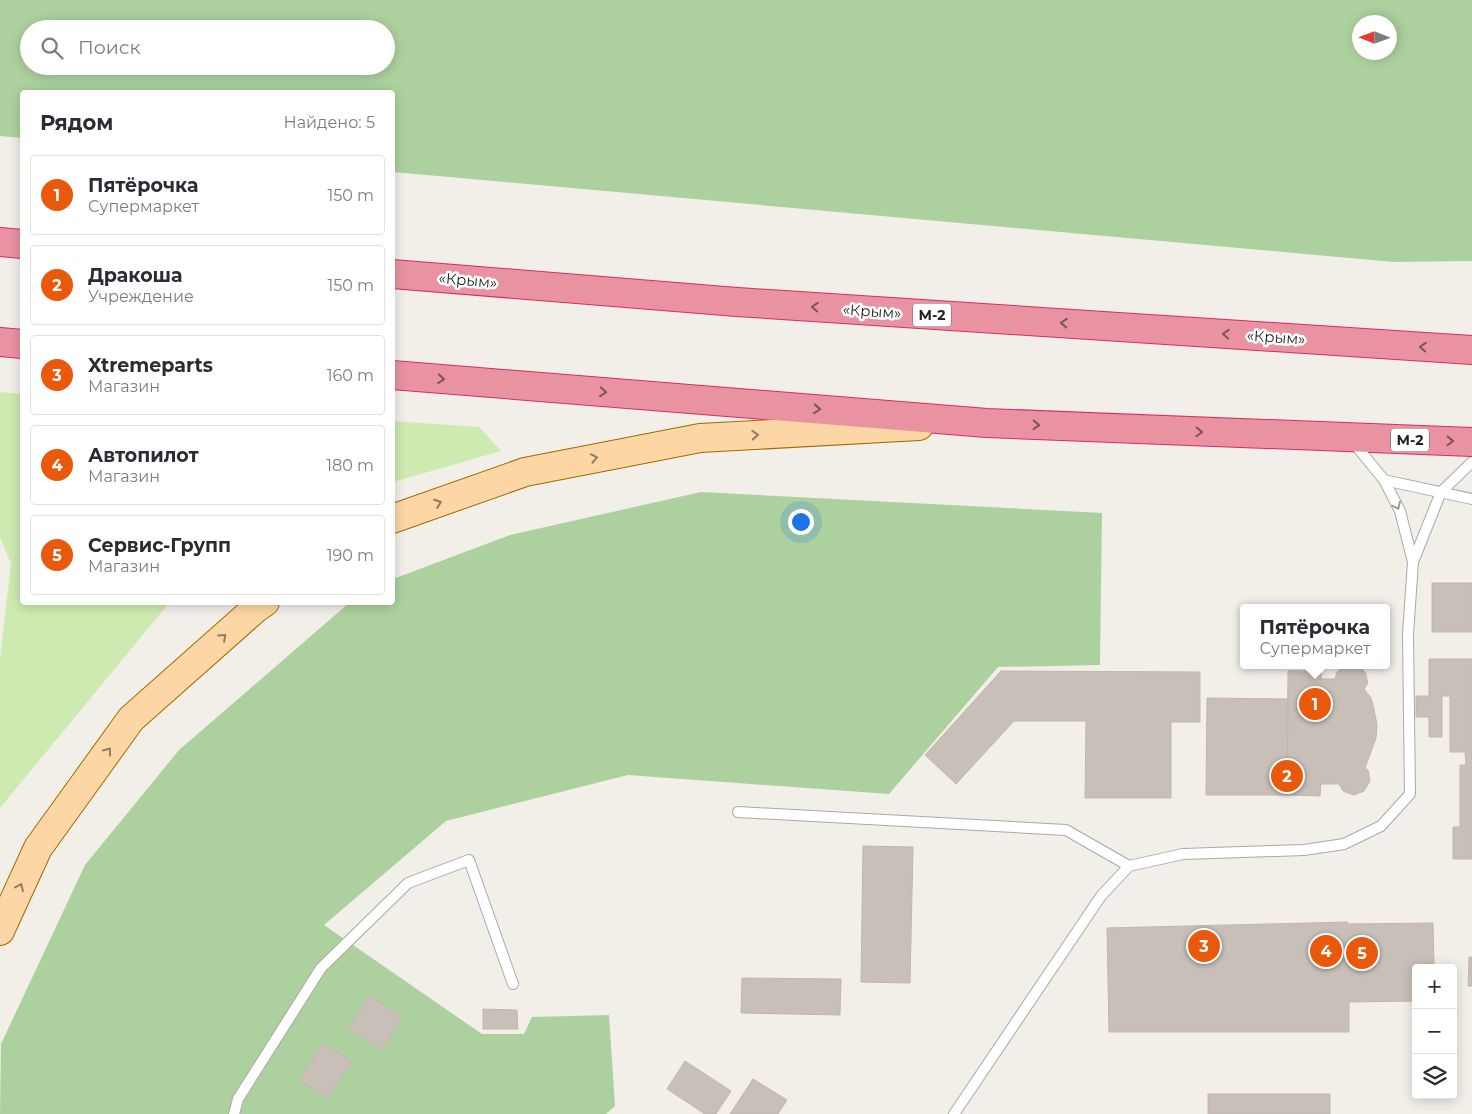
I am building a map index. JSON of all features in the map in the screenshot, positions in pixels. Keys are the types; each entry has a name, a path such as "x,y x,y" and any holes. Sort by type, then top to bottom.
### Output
{"highway":[{"path":"0,242 20,244"},
{"name":"«Крым»","path":"395,274 737,302 1472,350"},
{"path":"0,342 20,344"},
{"name":"М-2","path":"395,375 988,423 1472,442"}],"main road":[{"path":"395,518 525,472 700,438 988,423"},
{"path":"0,931 38,848 131,719 261,605"}],"lane":[{"path":"954,1114 1101,896 1129,866 1183,854 1304,850 1344,844 1381,826 1410,794 1408,634 1412,562 1400,510 1384,480 1349,438"},
{"path":"1412,562 1441,492 1472,462"},
{"path":"1384,480 1472,499"},
{"path":"738,812 1066,830 1129,866"},
{"path":"234,1114 238,1099 321,968 408,884 468,860 513,984"}],"green space":[{"path":"0,0 1472,0 1472,261 1394,262 395,172 395,90 20,90 20,138 0,136"},
{"path":"0,392 20,394 20,605 167,605 0,808 0,659 11,564 0,537"},
{"path":"395,421 479,427 501,451 395,481"},
{"path":"701,492 1102,513 1100,665 998,667 889,794 628,775 446,821 324,925 482,1034 524,1034 532,1017 609,1015 615,1106 606,1114 0,1114 1,1044 85,865 179,750 347,605 395,605 395,578 510,535"}],"building":[{"path":"1432,583 1472,583 1472,632 1432,632"},
{"path":"1429,659 1472,659 1472,859 1453,859 1453,827 1460,827 1460,765 1466,765 1465,752 1450,752 1450,696 1442,696 1442,737 1429,737 1429,717 1416,717 1416,696 1429,696"},
{"path":"1340,669 1362,669 1365,672 1368,683 1364,689 1371,698 1377,725 1376,738 1365,768 1368,770 1370,781 1364,791 1354,795 1343,791 1339,784 1321,784 1320,796 1287,795 1288,671 1321,671 1321,679 1335,679 1337,672"},
{"path":"1001,671 1200,672 1200,722 1171,722 1171,798 1085,798 1086,721 1014,721 956,784 925,755"},
{"path":"1207,698 1288,699 1287,795 1206,795"},
{"path":"863,846 913,847 910,983 861,982"},
{"path":"1348,922 1347,924 1433,923 1434,964 1412,964 1412,1001 1349,1002 1349,1032 1109,1032 1107,928"},
{"path":"1469,957 1472,957 1472,986 1468,986"},
{"path":"742,978 841,979 840,1015 741,1013"},
{"path":"369,995 403,1017 382,1050 348,1029"},
{"path":"483,1009 517,1010 518,1029 483,1029"},
{"path":"323,1043 352,1061 328,1098 299,1080"},
{"path":"685,1061 731,1091 716,1114 705,1114 667,1089"},
{"path":"753,1079 787,1100 778,1114 730,1114"},
{"path":"1208,1094 1330,1094 1330,1114 1208,1114"}],"place":[{"name":"Пятёрочка","path":"1315,704"},
{"name":"Дракоша","path":"1287,776"},
{"name":"Xtremeparts","path":"1204,946"},
{"name":"Автопилот","path":"1326,951"},
{"name":"Сервис-Групп","path":"1362,953"}]}
